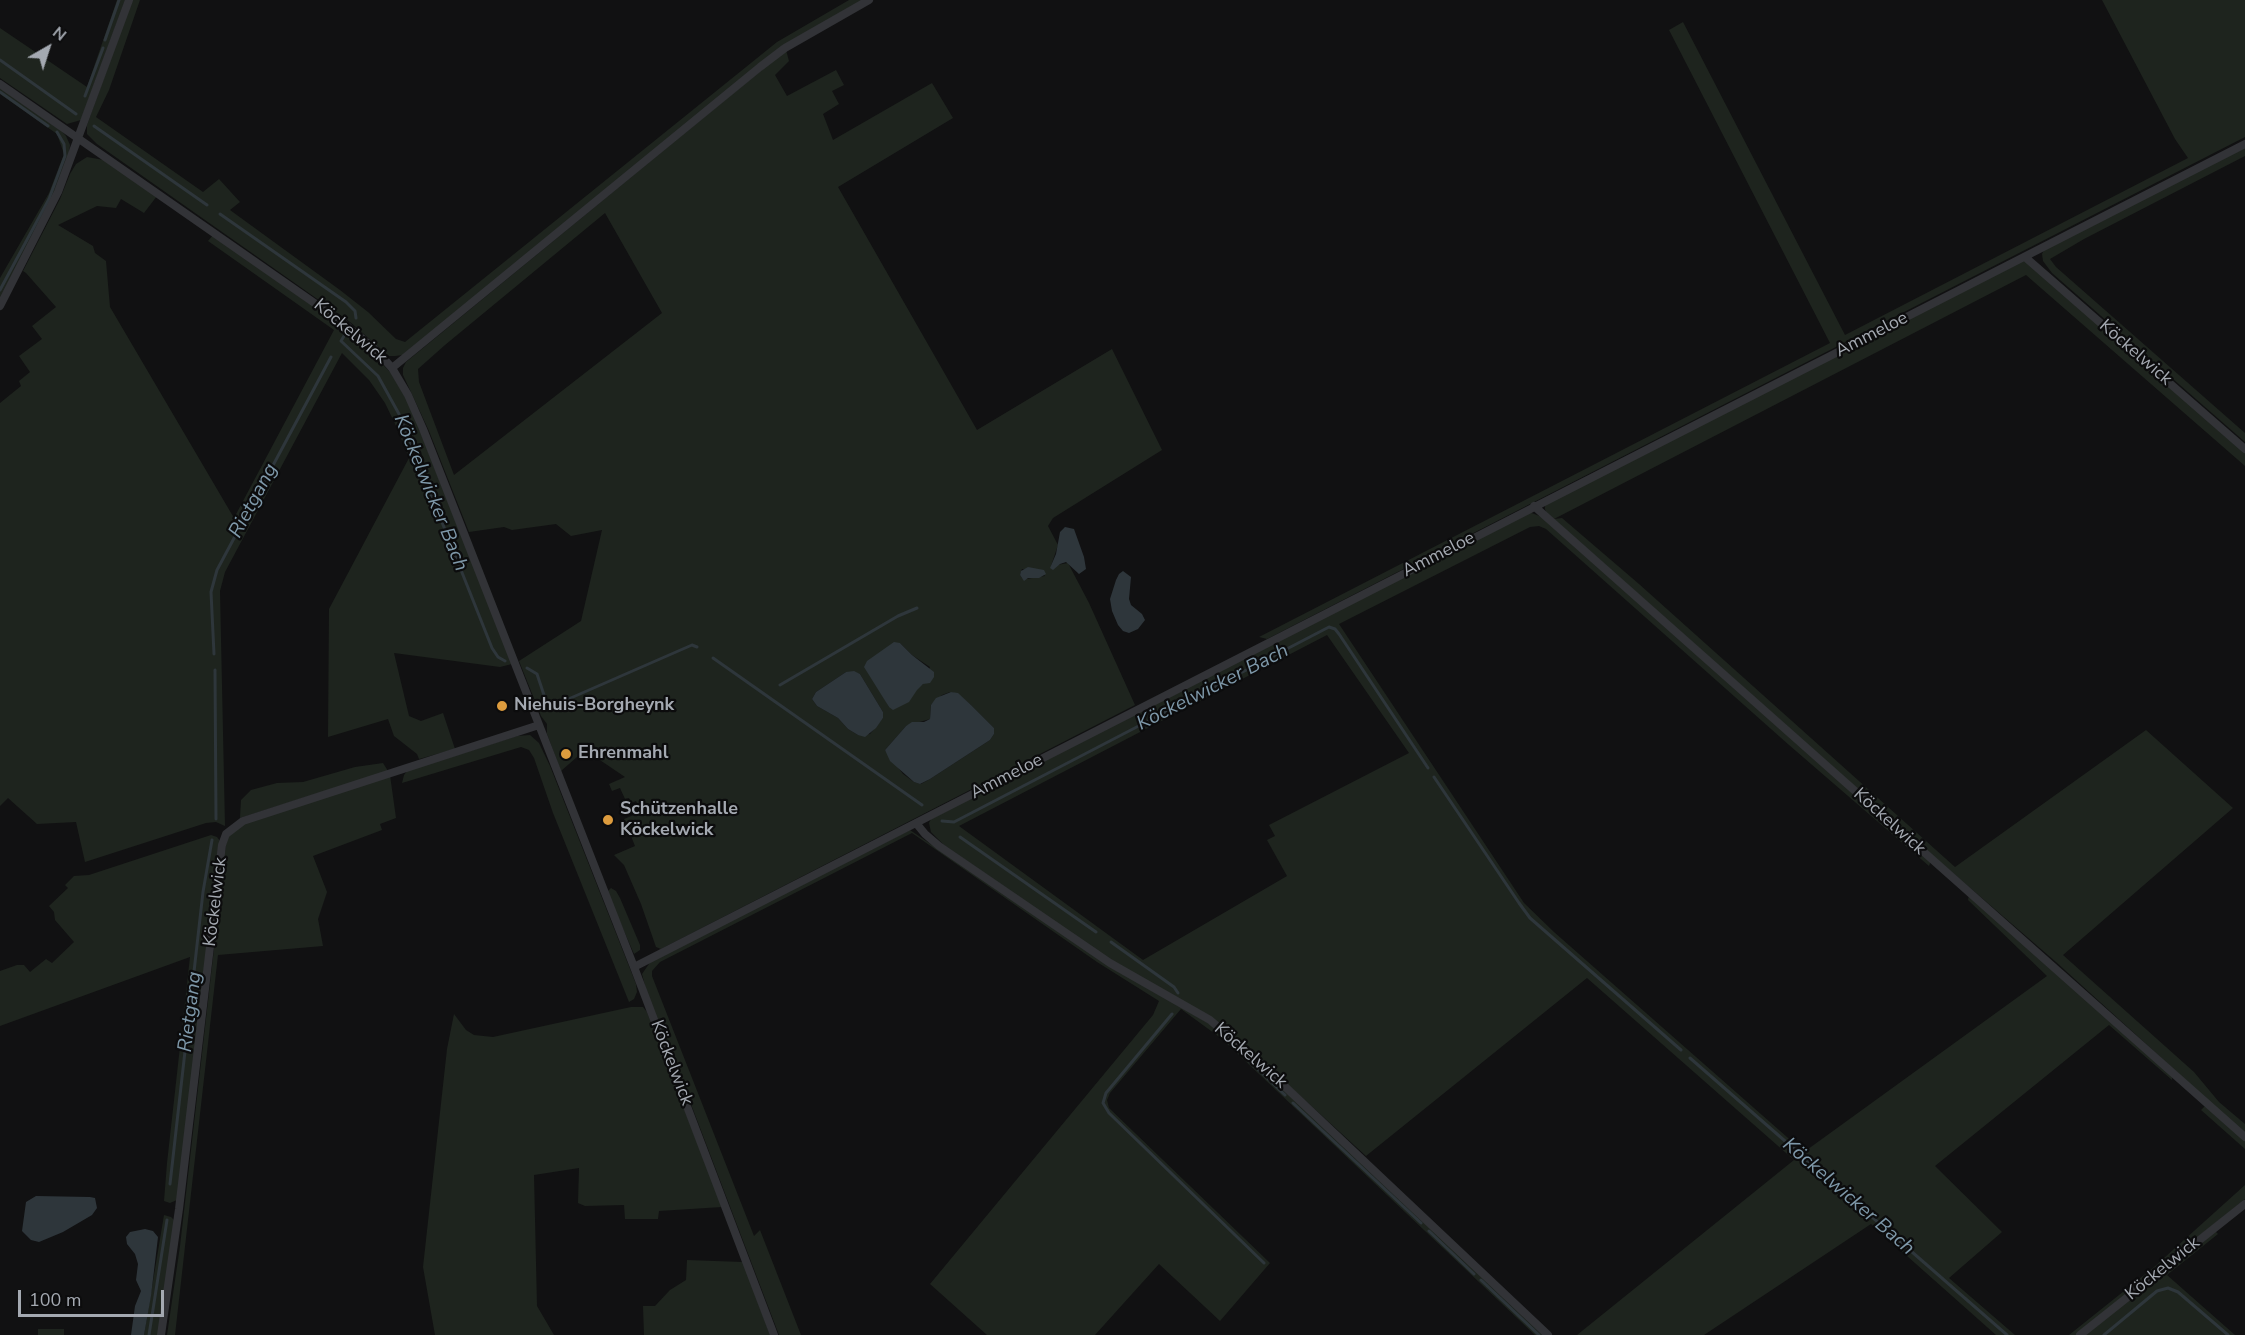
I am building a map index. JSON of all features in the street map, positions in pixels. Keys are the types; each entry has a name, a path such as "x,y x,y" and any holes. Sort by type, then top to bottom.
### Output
{"street":[{"path":"0,306 58,192 129,0"},
{"path":"392,368 760,67 785,48 869,0"},
{"name":"Köckelwick","path":"0,84 346,325 376,350 392,368 408,395 423,429 634,967 774,1335"},
{"name":"Ammeloe","path":"634,967 2245,144"},
{"name":"Köckelwick","path":"2025,257 2245,449"},
{"name":"Köckelwick","path":"1534,507 2245,1137"},
{"name":"Köckelwick","path":"161,1335 181,1197 222,845 226,834 243,821 539,725"},
{"name":"Köckelwick","path":"916,823 939,846 1110,963 1210,1020 1260,1062 1548,1335"},
{"name":"Köckelwick","path":"2080,1335 2245,1204"}],"shaded area":[{"path":"117,0 125,0 81,120 67,124 0,78 0,28 87,87"},
{"path":"132,0 140,0 109,90 96,117 203,192 219,179 240,202 230,210 340,290 368,312 396,339 405,342 777,42 849,0 863,0 789,43 403,355 389,356 350,322 97,144 87,134 87,125"},
{"path":"2102,0 2245,0 2245,137 1267,639 1259,637 1830,343 1669,30 1683,22 1845,335 2188,158 2175,139"},
{"path":"786,50 789,61 775,75 787,96 836,70 844,85 832,91 839,104 823,114 833,140 932,83 953,118 838,187 977,430 1112,349 1162,450 1053,518 1048,526 1058,545 1051,566 1068,563 1089,603 1135,705 661,949 656,947 624,865 614,855 635,846 624,819 641,812 636,801 631,803 629,798 625,799 620,788 612,791 609,784 625,777 585,750 561,771 547,734 547,724 541,716 519,661 581,621 602,530 571,536 556,524 512,530 504,527 469,532 429,431 403,375 406,362","holes":["605,213 662,313 454,475 419,382 418,369","1022,569 1041,571 1045,576 1026,579 1020,575","900,643 912,655 930,667 923,684 889,707 881,692","846,672 860,674 883,712 883,718 870,734 858,735 848,729 838,718 817,706 812,699 816,692","950,692 958,694 994,728 994,734 990,740 921,784 903,774 885,750 906,726 930,719 931,705 942,695"]},
{"path":"0,88 59,128 70,145 48,209 0,300 0,278 49,193 64,154 57,134 0,94"},
{"path":"2245,143 2245,156 2084,239 2050,259 2056,267 2245,433 2245,442 2052,273 2043,261 2042,254 2044,250"},
{"path":"87,157 104,160 157,196 144,213 121,199 116,208 97,206 58,225 93,246 95,253 106,261 110,307 234,518 334,330 208,241 213,235 355,336 390,372 408,401 512,664 500,667 394,653 409,716 421,721 443,713 455,749 419,759 417,754 394,736 388,719 328,737 329,609 409,458 385,403 369,380 342,353 225,572 220,591 225,826 216,822 206,823 85,862 76,822 37,824 8,798 0,806 0,403 21,386 19,381 30,372 19,356 42,339 32,326 56,307 23,271 60,199 70,174 76,164"},
{"path":"2025,260 2245,449 2245,466 2026,275 1554,519 1562,518 1639,584 1955,867 2146,730 2233,808 2063,955 2194,1072 2219,1102 2245,1124 2245,1134 2056,962 1939,861 1546,512 1545,509 1545,503"},
{"path":"1529,512 1542,517 1931,861 1929,866 1546,529 1539,526 1530,527 1339,624 1524,903 1554,932 1804,1152 2047,976 1968,900 1969,895 2172,1074 2172,1080 2109,1025 1935,1166 2002,1232 1949,1278 2015,1335 1996,1335 1871,1224 1704,1335 1577,1335 1794,1160 1587,978 1366,1156 1224,1026 1112,961 944,845 931,832 929,823 931,819","holes":["1327,635 1409,753 1269,825 1275,836 1267,840 1287,876 1143,960 959,826"]},
{"path":"1065,527 1074,529 1084,557 1086,569 1079,574 1066,562 1053,570 1050,568 1056,554 1060,532"},
{"path":"1028,567 1044,570 1046,574 1024,581 1020,575 1021,571"},
{"path":"1123,571 1131,577 1129,599 1131,605 1142,614 1145,620 1138,629 1129,633 1123,631 1118,625 1110,599 1116,580"},
{"path":"894,642 900,643 934,672 934,677 930,683 923,684 917,690 909,702 893,710 864,667 867,661"},
{"path":"854,671 860,674 883,712 883,718 876,728 865,737 848,729 838,718 817,706 812,699 816,692 846,672"},
{"path":"951,692 958,693 971,705 994,728 994,734 990,740 930,779 920,784 914,782 890,761 885,750 906,726 912,722 924,722 930,719 931,705 936,698"},
{"path":"530,735 539,743 550,766 636,984 637,992 634,999 629,1002 529,750 521,747 402,783 407,771 517,736"},
{"path":"383,763 388,771 240,818 241,800 251,790 277,783 303,782 355,767"},
{"path":"390,775 396,818 380,824 382,830 313,856 327,892 318,919 323,946 218,955 175,1335 167,1335 180,1246 226,844 229,835 244,823"},
{"path":"910,830 1103,961 1223,1032 1544,1335 1535,1335 1222,1039 1181,1009 1110,1093 1107,1100 1109,1108 1270,1263 1220,1321 1159,1264 1095,1335 987,1335 930,1284 1153,1015 1159,1001 1097,962 912,833 660,962 652,971 754,1236 760,1230 801,1335 779,1335 648,997 642,974 651,961"},
{"path":"211,835 220,841 177,1200 170,1203 164,1201 167,1163 190,957 0,1026 0,971 24,965 30,972 46,959 52,963 74,942 55,920 54,912 49,906 68,888 65,885 74,876 89,875"},
{"path":"611,888 620,898 640,945 640,950 634,954 607,892"},
{"path":"631,1007 643,1007 647,1012 722,1207 659,1211 658,1219 625,1219 624,1205 585,1206 578,1203 579,1168 534,1175 537,1306 554,1335 435,1335 423,1267 447,1049 454,1014 466,1030 474,1035 493,1037"},
{"path":"2206,1105 2245,1140 2245,1149 2201,1110"},
{"path":"2245,1185 2245,1199 2076,1335 2069,1335 2154,1267"},
{"path":"36,1196 90,1197 95,1198 97,1208 92,1215 63,1232 39,1242 31,1240 22,1231 26,1202"},
{"path":"164,1215 175,1221 159,1335 144,1335"},
{"path":"145,1229 153,1231 158,1237 151,1296 144,1335 131,1335 135,1306 141,1291 136,1280 138,1264 135,1254 127,1244 126,1237 130,1232"},
{"path":"2214,1230 2218,1234 2167,1275 2235,1335 2084,1335"},
{"path":"687,1260 743,1262 770,1335 644,1335 643,1306 655,1306 670,1290 686,1280"},
{"path":"38,1329 64,1329 64,1335 38,1335"}],"waterway":[{"path":"105,40 119,0"},
{"path":"85,96 103,48"},
{"name":"Köckelwicker Bach","path":"0,60 76,114"},
{"path":"0,92 48,126"},
{"name":"Köckelwicker Bach","path":"94,126 207,205"},
{"path":"0,290 49,199 65,156 64,144 57,132"},
{"name":"Köckelwicker Bach","path":"220,214 346,302 355,311 356,318"},
{"name":"Köckelwicker Bach","path":"344,336 341,341 378,376 399,414 492,648 498,657 505,661"},
{"name":"Rietgang","path":"214,654 211,592 217,570 331,357"},
{"path":"780,685 898,616 917,608"},
{"name":"Köckelwicker Bach","path":"942,821 954,822 1329,627 1335,629 1339,634 1428,768"},
{"name":"Köckelwicker Bach","path":"527,668 537,674 546,701 550,705 557,704 692,645 697,647"},
{"name":"Köckelwicker Bach","path":"713,658 922,805"},
{"name":"Rietgang","path":"215,670 216,819"},
{"name":"Köckelwicker Bach","path":"1434,777 1530,918 1681,1050"},
{"path":"960,837 1096,932"},
{"name":"Rietgang","path":"170,1184 203,892 212,840"},
{"path":"1111,942 1174,987 1178,993"},
{"path":"1172,1014 1106,1093 1103,1103 1109,1113 1264,1263"},
{"path":"1232,1045 1285,1095"},
{"name":"Köckelwicker Bach","path":"1690,1058 2007,1335"},
{"path":"1293,1103 1421,1223"},
{"name":"Rietgang","path":"149,1335 167,1220"},
{"path":"1429,1231 1474,1274"},
{"path":"1481,1280 1539,1335"},
{"name":"Köckelwicker Bach","path":"2104,1335 2157,1291 2168,1288 2178,1292 2228,1335"}],"place":[{"name":"Niehuis-Borgheynk","path":"502,706"},
{"name":"Ehrenmahl","path":"566,754"},
{"name":"Schützenhalle Köckelwick","path":"608,820"}]}
